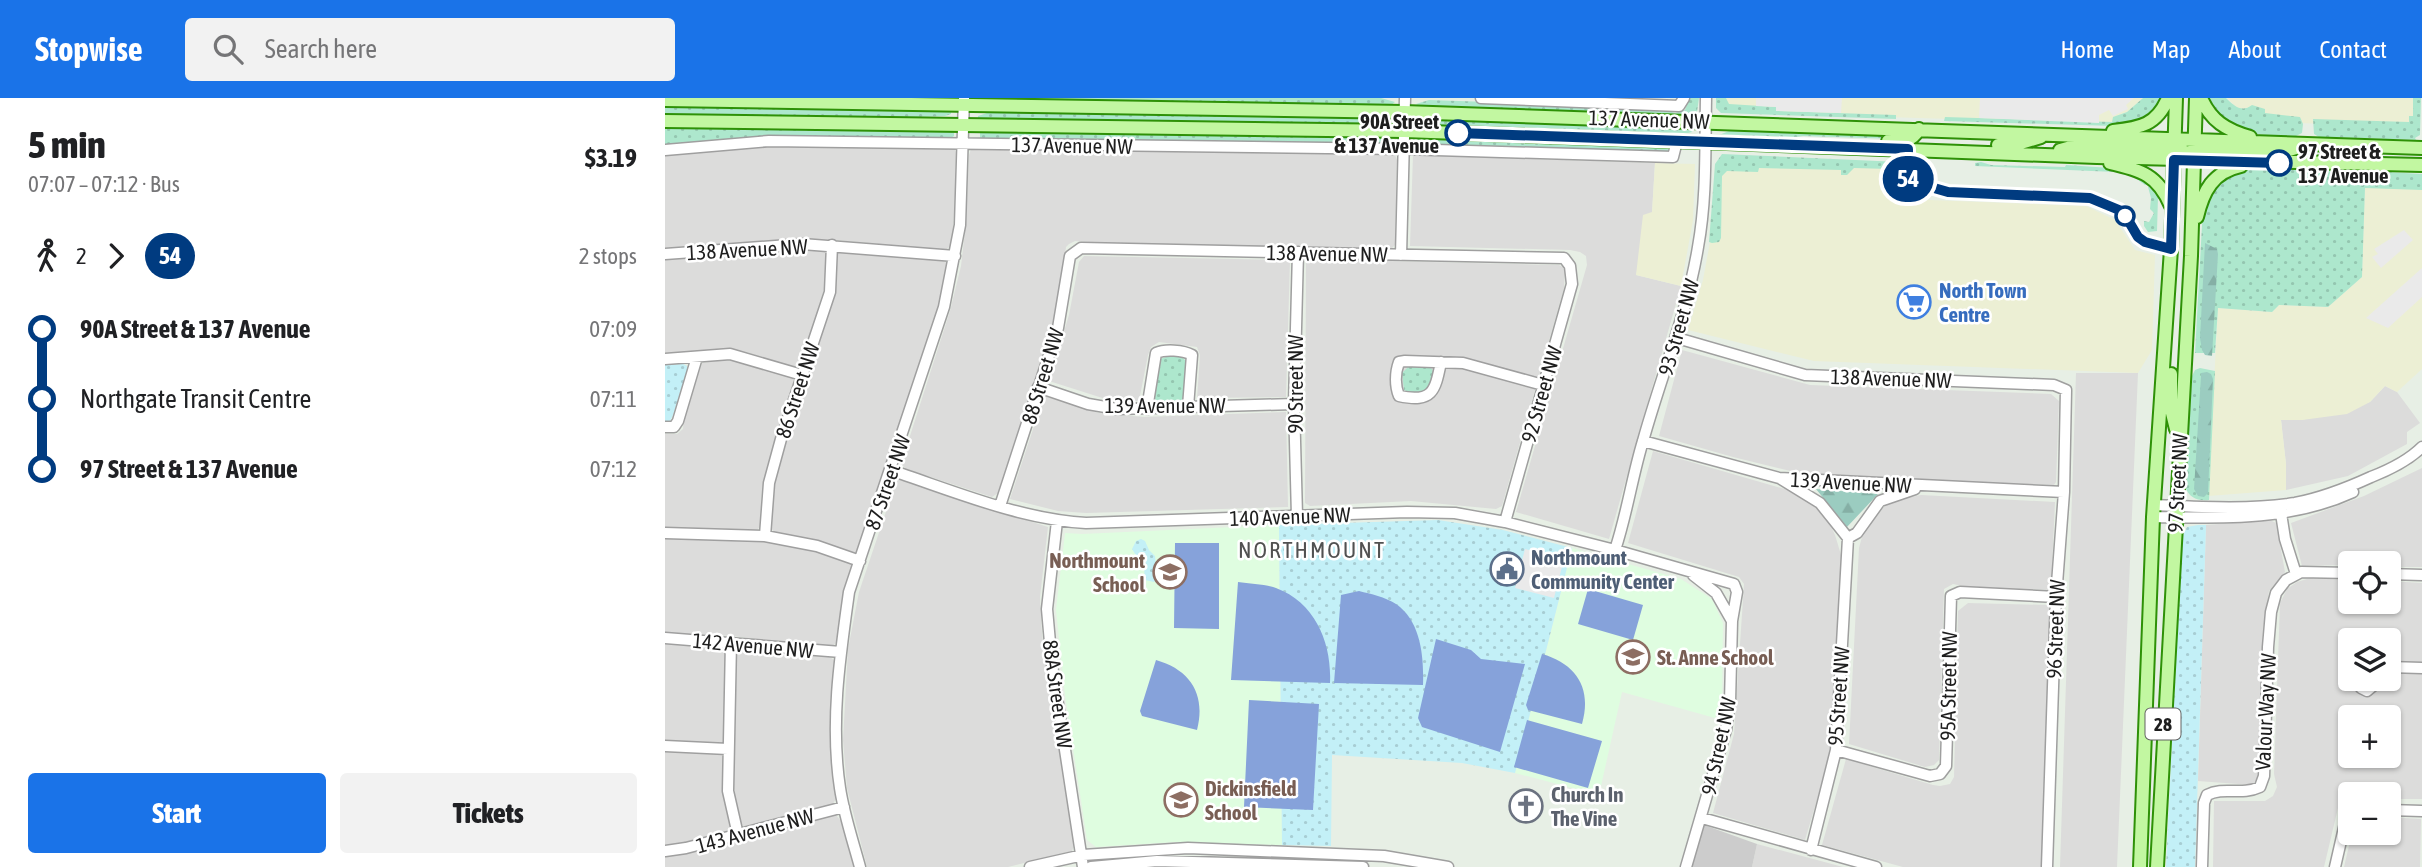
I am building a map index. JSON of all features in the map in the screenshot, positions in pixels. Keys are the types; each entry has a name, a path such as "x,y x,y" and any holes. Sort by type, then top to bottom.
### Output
{"main road":[{"path":"2082,135 2117,131 2151,122 2159,116 2168,98"},
{"name":"97 Street NW","path":"2176,98 2183,152"},
{"path":"2199,98 2212,118 2225,128 2270,143"},
{"name":"97 Street NW","path":"2140,867 2154,511 2173,210 2183,152 2199,98"},
{"name":"137 Avenue NW","path":"665,100 964,101 1706,121 2082,135 2255,162 2419,162"},
{"name":"137 Avenue NW","path":"665,121 1404,131 2097,157 2270,143 2422,148"},
{"path":"1780,145 1850,140 1902,142 1915,136 1919,129"},
{"path":"1908,149 1920,141 2007,145 2052,134"},
{"path":"2039,155 2071,148 2279,153 2303,145"},
{"path":"2183,152 2181,218 2192,241"},
{"path":"2097,157 2151,177 2165,192 2173,210"},
{"path":"2192,241 2200,206 2211,181 2223,171 2255,162"},
{"name":"97 Street NW","path":"2157,867 2192,241"},
{"path":"2171,249 2183,263 2189,290"},
{"path":"2164,361 2171,370 2171,409 2179,446"}],"street":[{"path":"1401,255 1405,98"},
{"name":"137 Avenue NW","path":"1481,98 1681,102"},
{"name":"93 Street NW","path":"1615,550 1643,441 1690,291 1699,244 1703,201 1706,98"},
{"name":"87 Street NW","path":"860,867 844,807 836,741 841,652 849,592 938,328 955,256 960,225 964,101"},
{"name":"137 Avenue NW","path":"665,150 769,141 1403,149 1673,156 1677,141"},
{"name":"138 Avenue NW","path":"665,254 772,245 832,245 955,256"},
{"name":"86 Street NW","path":"765,536 769,483 830,292 832,245"},
{"name":"138 Avenue NW","path":"1081,248 1564,258 1570,266"},
{"name":"88 Street NW","path":"1000,506 1058,327 1070,256 1081,248"},
{"name":"90 Street NW","path":"1297,516 1294,404 1298,253"},
{"name":"92 Street NW","path":"1505,522 1573,284 1570,266"},
{"name":"138 Avenue NW","path":"1677,338 1805,375 2054,386 2066,390"},
{"path":"1147,409 1156,353 1161,351 1188,352 1192,355 1188,407"},
{"path":"665,359 730,354 802,375"},
{"path":"665,427 674,427 678,421 697,357"},
{"path":"1441,362 1436,388 1431,394 1424,397 1399,396 1396,389 1399,362 1441,362 1463,363 1543,385"},
{"name":"139 Avenue NW","path":"1038,387 1088,404 1117,409 1294,404"},
{"name":"96 Street NW","path":"2047,867 2066,390"},
{"name":"139 Avenue NW","path":"1643,441 1779,478 2064,492"},
{"path":"2280,509 2359,483 2405,461 2422,447"},
{"path":"2154,511 2224,518 2318,506 2422,457"},
{"name":"140 Avenue NW","path":"891,470 1000,506 1057,521 1086,523 1443,513 1505,522 1615,550 1690,573"},
{"path":"1779,478 1820,503 1848,538 1857,533 1880,501 1921,486"},
{"path":"2280,509 2285,539 2296,574 2338,573"},
{"name":"88A Street NW","path":"1057,521 1047,610 1052,665 1083,867"},
{"path":"665,533 765,536 817,546 860,561"},
{"name":"95 Street NW","path":"1811,850 1836,750 1848,538"},
{"path":"1690,573 1716,593 1732,621"},
{"name":"94 Street NW","path":"1686,867 1726,730 1732,621 1737,592 1734,584 1690,573"},
{"name":"Valour Way NW","path":"2202,867 2204,803 2207,795 2214,791 2249,792 2260,787 2264,776 2271,612 2279,587 2296,574"},
{"path":"2401,574 2422,575"},
{"name":"95A Street NW","path":"1836,750 1930,776 1940,774 1946,766 1951,596 1960,593 2056,597"},
{"name":"142 Avenue NW","path":"665,638 841,652"},
{"path":"731,642 728,791 738,835"},
{"path":"2401,667 2422,668"},
{"path":"665,746 728,749"},
{"name":"143 Avenue NW","path":"665,851 844,807"},
{"path":"2401,810 2422,811"},
{"path":"1702,818 1876,867"},
{"path":"2335,867 2340,845"},
{"path":"1030,867 1083,855 1188,848 1384,856 1447,867"},
{"path":"1091,867 1157,861 1363,867"}],"shaded area":[{"path":"978,98 1381,98 1395,102 1390,106"},
{"path":"1689,98 1699,98 1697,112 1673,117 1424,108 1416,104 1429,100 1659,108 1675,113 1685,110"},
{"path":"1716,98 2143,98 2127,112 2113,117 2113,122 2088,123 1719,112"},
{"path":"1716,98 1726,98 1729,104 1777,107 1777,111 1896,115 1896,119 1721,113 1716,108"},
{"path":"1756,98 1842,98 1841,113 1776,111 1776,107 1756,106"},
{"path":"1980,98 2134,98 2126,105 2128,109 2113,116 2109,110 2099,115 2099,123 1979,118"},
{"path":"2143,98 2161,98 2154,111 2148,115 2114,126 1944,121 1945,117 2112,122 2113,117 2127,112"},
{"path":"2207,98 2226,98 2241,108 2252,105 2265,109 2265,113 2300,117 2303,124 2302,133 2296,136 2256,134 2234,127 2216,111"},
{"path":"2227,98 2420,98 2418,126 2250,122"},
{"path":"2413,98 2421,98 2420,135 2416,140 2319,137 2314,134 2313,119 2409,122 2409,116 2413,116"},
{"path":"665,106 944,110 951,114 864,119 665,116"},
{"path":"1069,111 1388,117 1391,121 1303,124 978,118 987,113"},
{"path":"1427,120 1509,120 1693,129 1692,132 1684,134 1597,134 1418,126 1417,123"},
{"path":"665,126 944,129 954,133 954,136 949,139 665,146"},
{"path":"980,130 1383,136 1393,142 1387,145 980,140"},
{"path":"1729,131 1885,134 1897,139 1803,136 1775,140 1719,135"},
{"path":"1422,137 1665,147 1669,150 1666,154 1414,145 1414,141"},
{"path":"776,145 954,148 952,245 945,250 835,240 772,240 665,249 665,154"},
{"path":"975,147 1391,153 1397,160 1395,245 1390,250 1075,241 1069,244 1066,247 1058,312 998,493 992,497 906,469 901,464 950,311 961,266 969,155"},
{"path":"1722,154 1900,162 1903,178 1897,178 1897,173 1889,169 1854,168 1847,175 1841,175 1841,170 1759,168 1758,172 1727,171 1722,176 1721,238 1719,242 1712,243 1709,242 1715,164"},
{"path":"1413,155 1655,163 1652,213 1636,275 1681,286 1609,539 1516,512 1587,265 1586,256 1570,250 1410,246"},
{"path":"1655,163 1695,164 1693,220 1681,286 1636,275 1643,215 1652,212"},
{"path":"1975,163 1991,165 2111,168 2148,179 2145,185 2131,175 2116,172 1975,166"},
{"path":"1715,166 1902,167 1903,199 2086,206 2115,220 2135,250 2155,255 2152,350 2138,373 1814,361 1688,330 1703,280 1712,231"},
{"path":"2251,168 2316,168 2422,174 2422,190 2365,188 2362,277 2328,307 2279,305 2272,312 2218,308 2215,353 2195,353 2203,207 2224,175"},
{"path":"2365,181 2422,183 2422,369 2397,392 2385,386 2370,402 2347,414 2281,420 2286,490 2208,496 2218,308 2272,312 2279,305 2328,307 2362,277"},
{"path":"2151,184 2158,197 2157,231 2148,232 2144,221 2149,222 2154,213 2150,209 2148,187"},
{"path":"2404,230 2413,240 2381,268 2372,257 2378,254 2374,249"},
{"path":"774,249 822,249 827,252 825,286 801,364 794,367 746,352 730,350 665,354 665,259"},
{"path":"844,250 942,260 947,263 941,297 929,337 859,548 852,553 803,538 775,533 770,527 774,479 833,298 837,256"},
{"path":"1084,256 1290,260 1286,397 1197,398 1200,355 1197,347 1159,342 1151,347 1148,355 1139,401 1112,401 1049,381 1069,315 1079,262"},
{"path":"1306,259 1563,267 1564,288 1502,506 1496,509 1411,501 1310,506 1305,503"},
{"path":"2422,268 2422,297 2388,328 2366,318"},
{"path":"1682,350 1810,385 2051,394 2059,401 2056,482 2054,485 1815,477 1659,436"},
{"path":"1182,357 1188,363 1184,398 1179,404 1159,404 1153,398 1160,359"},
{"path":"721,360 745,362 790,376 794,380 762,489 760,526 753,531 665,528 665,434 677,434 683,429 684,416 702,363"},
{"path":"665,365 687,366 687,371 673,415 670,421 665,422"},
{"path":"1409,366 1432,369 1432,381 1426,390 1416,393 1404,390 1402,373"},
{"path":"2200,368 2215,371 2209,500 2194,498 2185,486 2192,376 2195,370"},
{"path":"2076,373 2138,373 2117,867 2060,867"},
{"path":"2385,386 2397,392 2420,423 2407,432 2407,444 2348,476 2286,490 2281,420 2302,420 2370,402"},
{"path":"1044,396 1099,413 1144,417 1286,412 1288,507 1086,513 1058,511 1010,499"},
{"path":"1653,451 1788,490 1812,503 1828,520 1835,535 1842,558 1833,746 1805,840 1713,813 1734,734 1744,584 1739,577 1628,543"},
{"path":"2422,468 2422,567 2401,567 2401,551 2338,551 2338,565 2302,566 2291,523 2364,496"},
{"path":"897,479 1048,527 1040,597 1042,634 1075,843 1072,851 1008,867 867,867 847,788 843,740 848,649 859,592"},
{"path":"1921,495 2055,502 2051,590 1953,584 1944,589 1939,760 1934,765 1925,767 1849,744 1859,548 1863,533 1884,507 1896,500"},
{"path":"1438,520 1503,530 1572,548 1515,773 1462,763 1332,755 1331,846 1282,845 1279,525"},
{"path":"2270,520 2276,523 2285,572 2269,591 2263,630 2258,778 2252,785 2198,781 2206,525"},
{"path":"1279,525 1282,845 1176,842 1096,847 1087,840 1065,695 1056,610 1065,533"},
{"path":"2206,525 2195,867 2166,867 2182,537 2187,527"},
{"path":"665,538 771,542 793,545 850,562 853,566 852,572 836,643 830,648 732,636 665,633"},
{"path":"1141,539 1155,556 1160,575 1154,582 1145,580 1144,568 1132,549 1136,541"},
{"path":"1175,543 1219,543 1219,629 1174,628"},
{"name":"St. Anne School","path":"1572,548 1681,579 1712,599 1723,623 1722,705 1715,718 1622,692 1599,795 1515,773"},
{"path":"1525,549 1564,559 1554,598 1515,588"},
{"path":"2310,578 2338,579 2338,614 2401,614 2401,582 2422,583 2422,799 2401,799 2401,782 2338,782 2338,808 2324,867 2213,867 2214,801 2265,801 2273,796 2277,787 2274,774 2280,603 2287,589"},
{"path":"1238,582 1276,588 1302,604 1319,626 1324,640 1330,683 1231,680"},
{"path":"1588,589 1643,605 1633,640 1578,624"},
{"path":"1359,591 1396,604 1411,620 1419,640 1423,685 1334,683 1341,595"},
{"path":"1968,603 2048,605 2051,608 2043,867 1903,867 1822,845 1846,759 1933,785 1950,784 1954,777 1958,611"},
{"path":"1436,639 1471,650 1481,659 1525,664 1500,752 1422,727 1418,718"},
{"path":"665,643 718,645 725,647 727,652 722,764 723,791 731,826 728,832 665,847"},
{"path":"740,647 830,657 834,660 830,737 836,799 832,805 746,828 741,824 732,767 736,653"},
{"path":"1542,654 1564,664 1579,680 1585,700 1582,724 1528,710 1526,705"},
{"path":"1156,660 1178,670 1193,686 1199,706 1197,730 1142,716 1140,711"},
{"path":"1249,700 1319,704 1313,810 1244,807"},
{"path":"1527,720 1602,741 1588,788 1514,767"},
{"path":"835,814 841,821 854,867 665,867 665,857"},
{"path":"2401,818 2421,819 2420,867 2344,867 2349,845 2401,845"},
{"path":"1704,825 1757,844 1752,867 1692,867"},
{"path":"1757,844 1843,867 1752,867"}],"green space":[{"path":"2205,243 2217,249 2218,254 2212,356 2205,355 2200,338"},
{"path":"2207,372 2213,379 2208,493 2204,497 2198,496 2194,489 2201,373"},
{"path":"1816,489 1878,494 1847,527"}],"bus line":[{"name":"54","path":"1458,133 1908,149 1908,178 1920,184 1948,192 2090,198 2119,210 2138,237 2145,242 2171,249 2174,160 2279,163"}],"place":[{"name":"90A Street & 137 Avenue","path":"1458,133"},
{"name":"97 Street & 137 Avenue","path":"2279,163"},
{"name":"North Town Centre","path":"1914,302"},
{"name":"Northmount Community Center","path":"1507,569"},
{"name":"Northmount School","path":"1170,572"},
{"name":"St. Anne School","path":"1633,657"},
{"name":"Dickinsfield School","path":"1181,800"},
{"name":"Church In The Vine","path":"1526,806"}],"district":[{"name":"NORTHMOUNT","path":"1312,550"}]}
